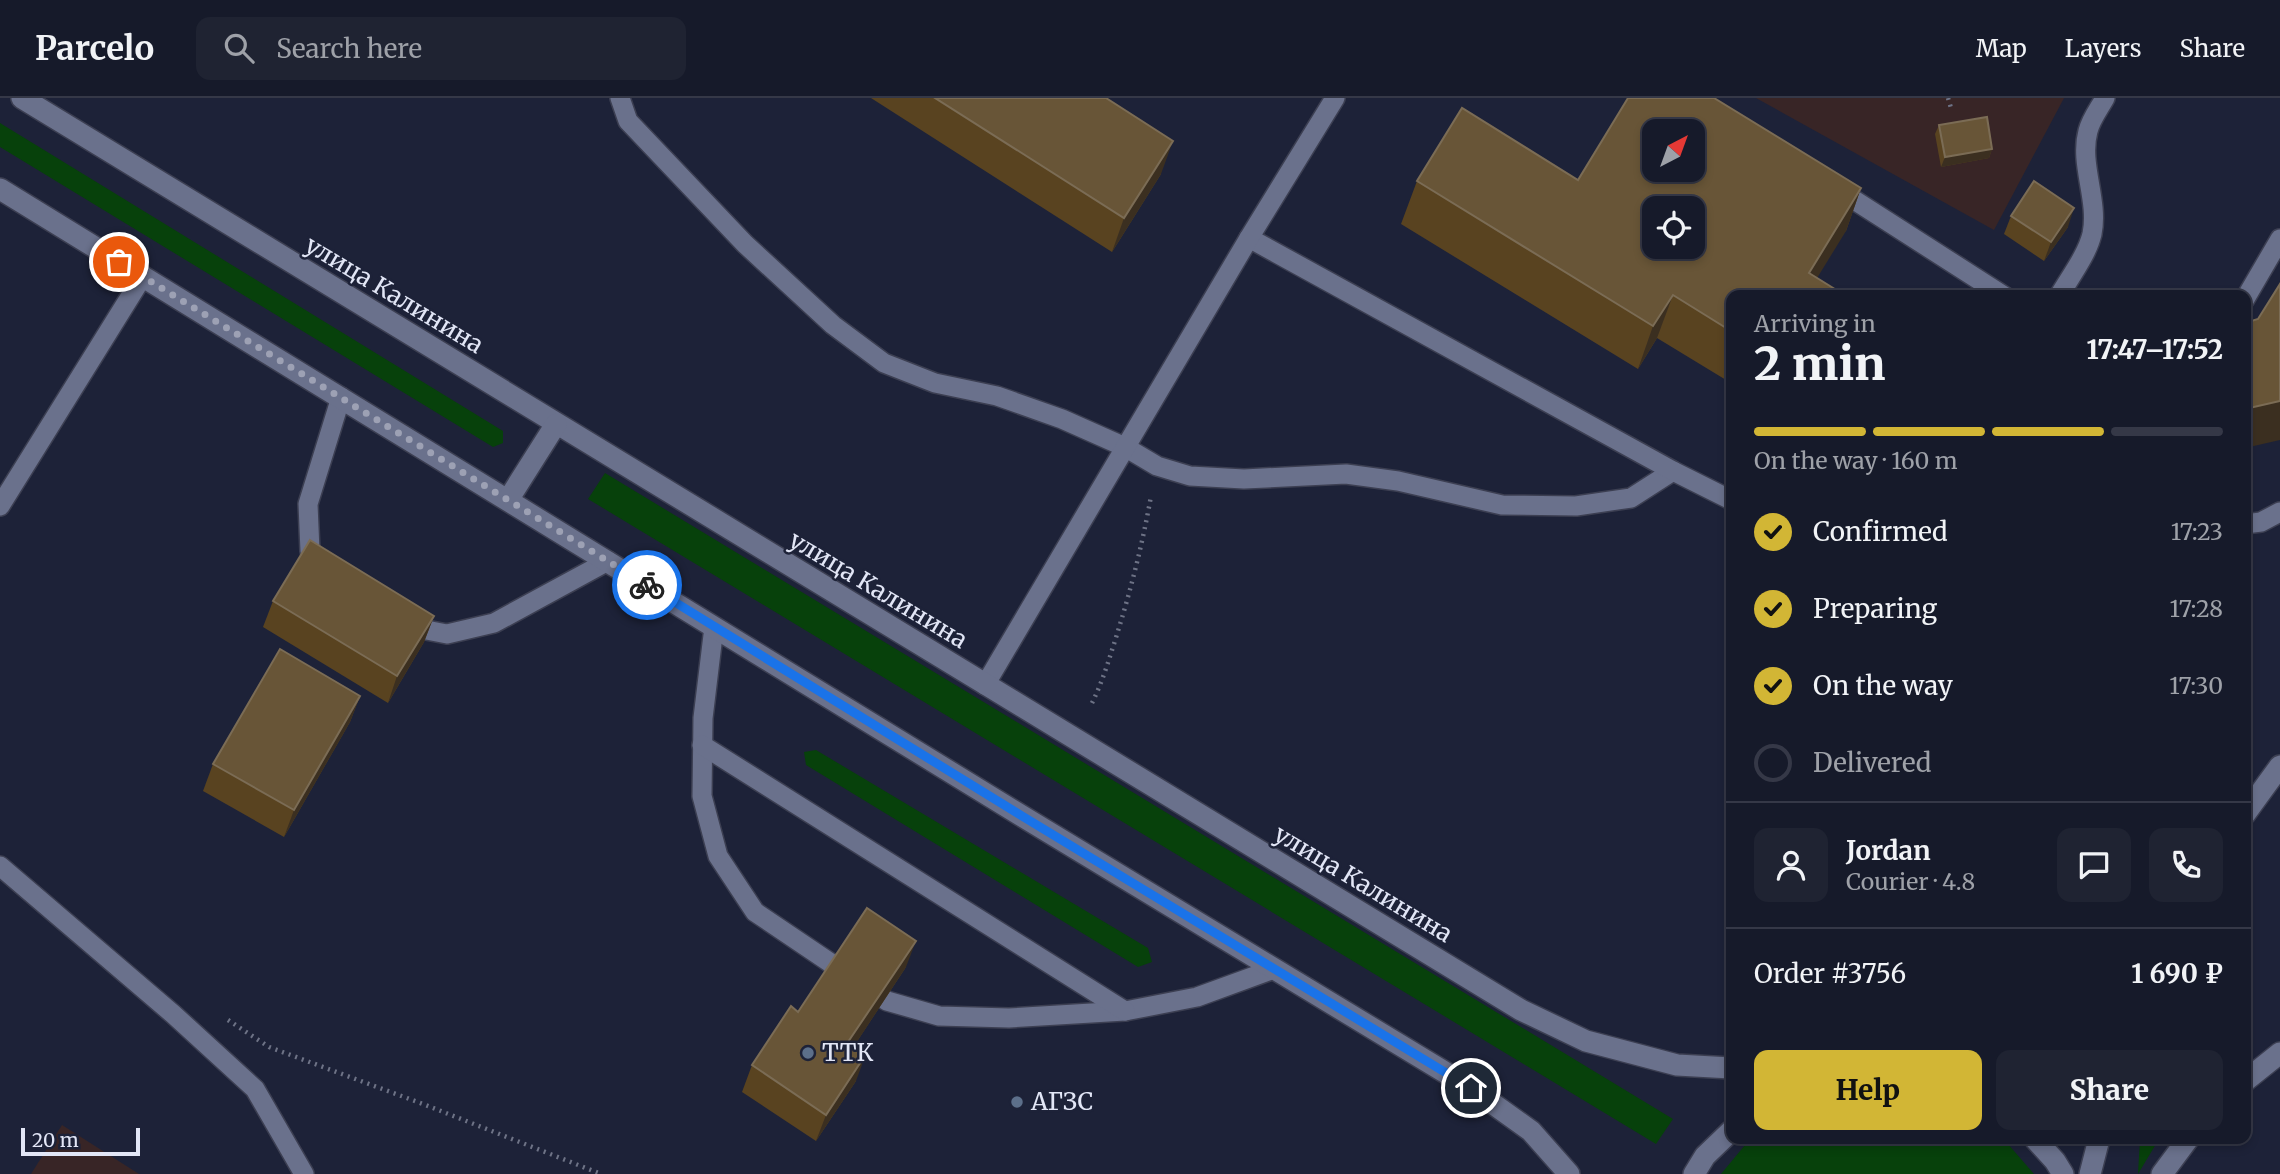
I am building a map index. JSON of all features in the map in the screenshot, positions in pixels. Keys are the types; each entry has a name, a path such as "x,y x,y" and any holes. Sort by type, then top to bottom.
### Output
{"main road":[{"name":"улица Калинина","path":"22,98 1521,1010 1587,1041 1677,1065 1726,1068"},
{"path":"0,189 1471,1088 1531,1132 1569,1174"},
{"path":"508,500 555,424"},
{"path":"2251,806 2280,766"},
{"path":"2251,1076 2280,1052"},
{"path":"1694,1174 1705,1156 1726,1136"},
{"path":"2039,1144 2063,1174"},
{"path":"2090,1174 2098,1144"},
{"path":"2162,1174 2184,1144"}],"lane":[{"path":"620,98 628,121 745,244 833,325 884,363 935,383 997,397 1062,419 1125,447 1157,466 1190,476 1244,480 1346,474 1398,481 1502,505 1576,506 1631,498 1673,471"},
{"path":"985,685 1249,238 1335,98"},
{"path":"2062,290 2092,236 2087,134 2092,119 2105,98"},
{"path":"1821,178 1995,290"},
{"path":"1249,238 1726,498"},
{"path":"2250,290 2280,239"},
{"path":"0,506 143,276"},
{"path":"328,573 310,551 308,504 341,397"},
{"path":"2251,523 2262,522 2280,512"},
{"path":"386,608 421,629 447,634 494,624 608,561"},
{"path":"714,627 703,718 702,796 718,856 755,912 887,1001 939,1016 1009,1018 1125,1011 1197,997 1274,969"},
{"path":"702,745 1125,1011"},
{"path":"0,866 173,1014 254,1089 304,1174"}],"path":[{"path":"1948,98 1951,108"},
{"path":"1092,703 1100,688 1126,609 1157,466"},
{"path":"224,1018 269,1047 601,1174"}],"shaded area":[{"path":"1756,98 2064,98 1994,230"},
{"path":"62,1125 139,1174 31,1174"}],"green space":[{"path":"0,123 503,431 503,443 493,447 0,147"},
{"path":"605,473 1673,1119 1656,1144 588,499"},
{"path":"816,750 1148,948 1152,962 1138,967 806,765 804,752"},
{"path":"2008,1144 2034,1174 1721,1174 1745,1145"},
{"path":"2140,1144 2156,1144 2138,1174"}],"building":[{"path":"935,98 1106,98 1173,141 1124,218"},
{"path":"1628,98 1714,98 1861,188 1809,273 1836,290 1726,290 1726,328 1673,295 1653,326 1417,181 1462,108 1578,180"},
{"path":"1987,117 1992,149 1945,157 1939,125"},
{"path":"2034,181 2074,208 2051,242 2011,216"},
{"path":"2280,284 2280,401 2251,408 2251,321 2258,319"},
{"path":"310,540 434,616 397,676 273,601"},
{"path":"280,649 360,696 294,810 213,764"},
{"name":"ТТК","path":"867,908 916,941 848,1042 866,1054 826,1115 752,1065 791,1006 798,1012"}],"way so far":[{"path":"119,262 647,585"}],"place":[{"name":"ТТК","path":"808,1053"},
{"name":"АГЗС","path":"1017,1102"}],"route":[{"path":"647,585 1471,1088"}]}
